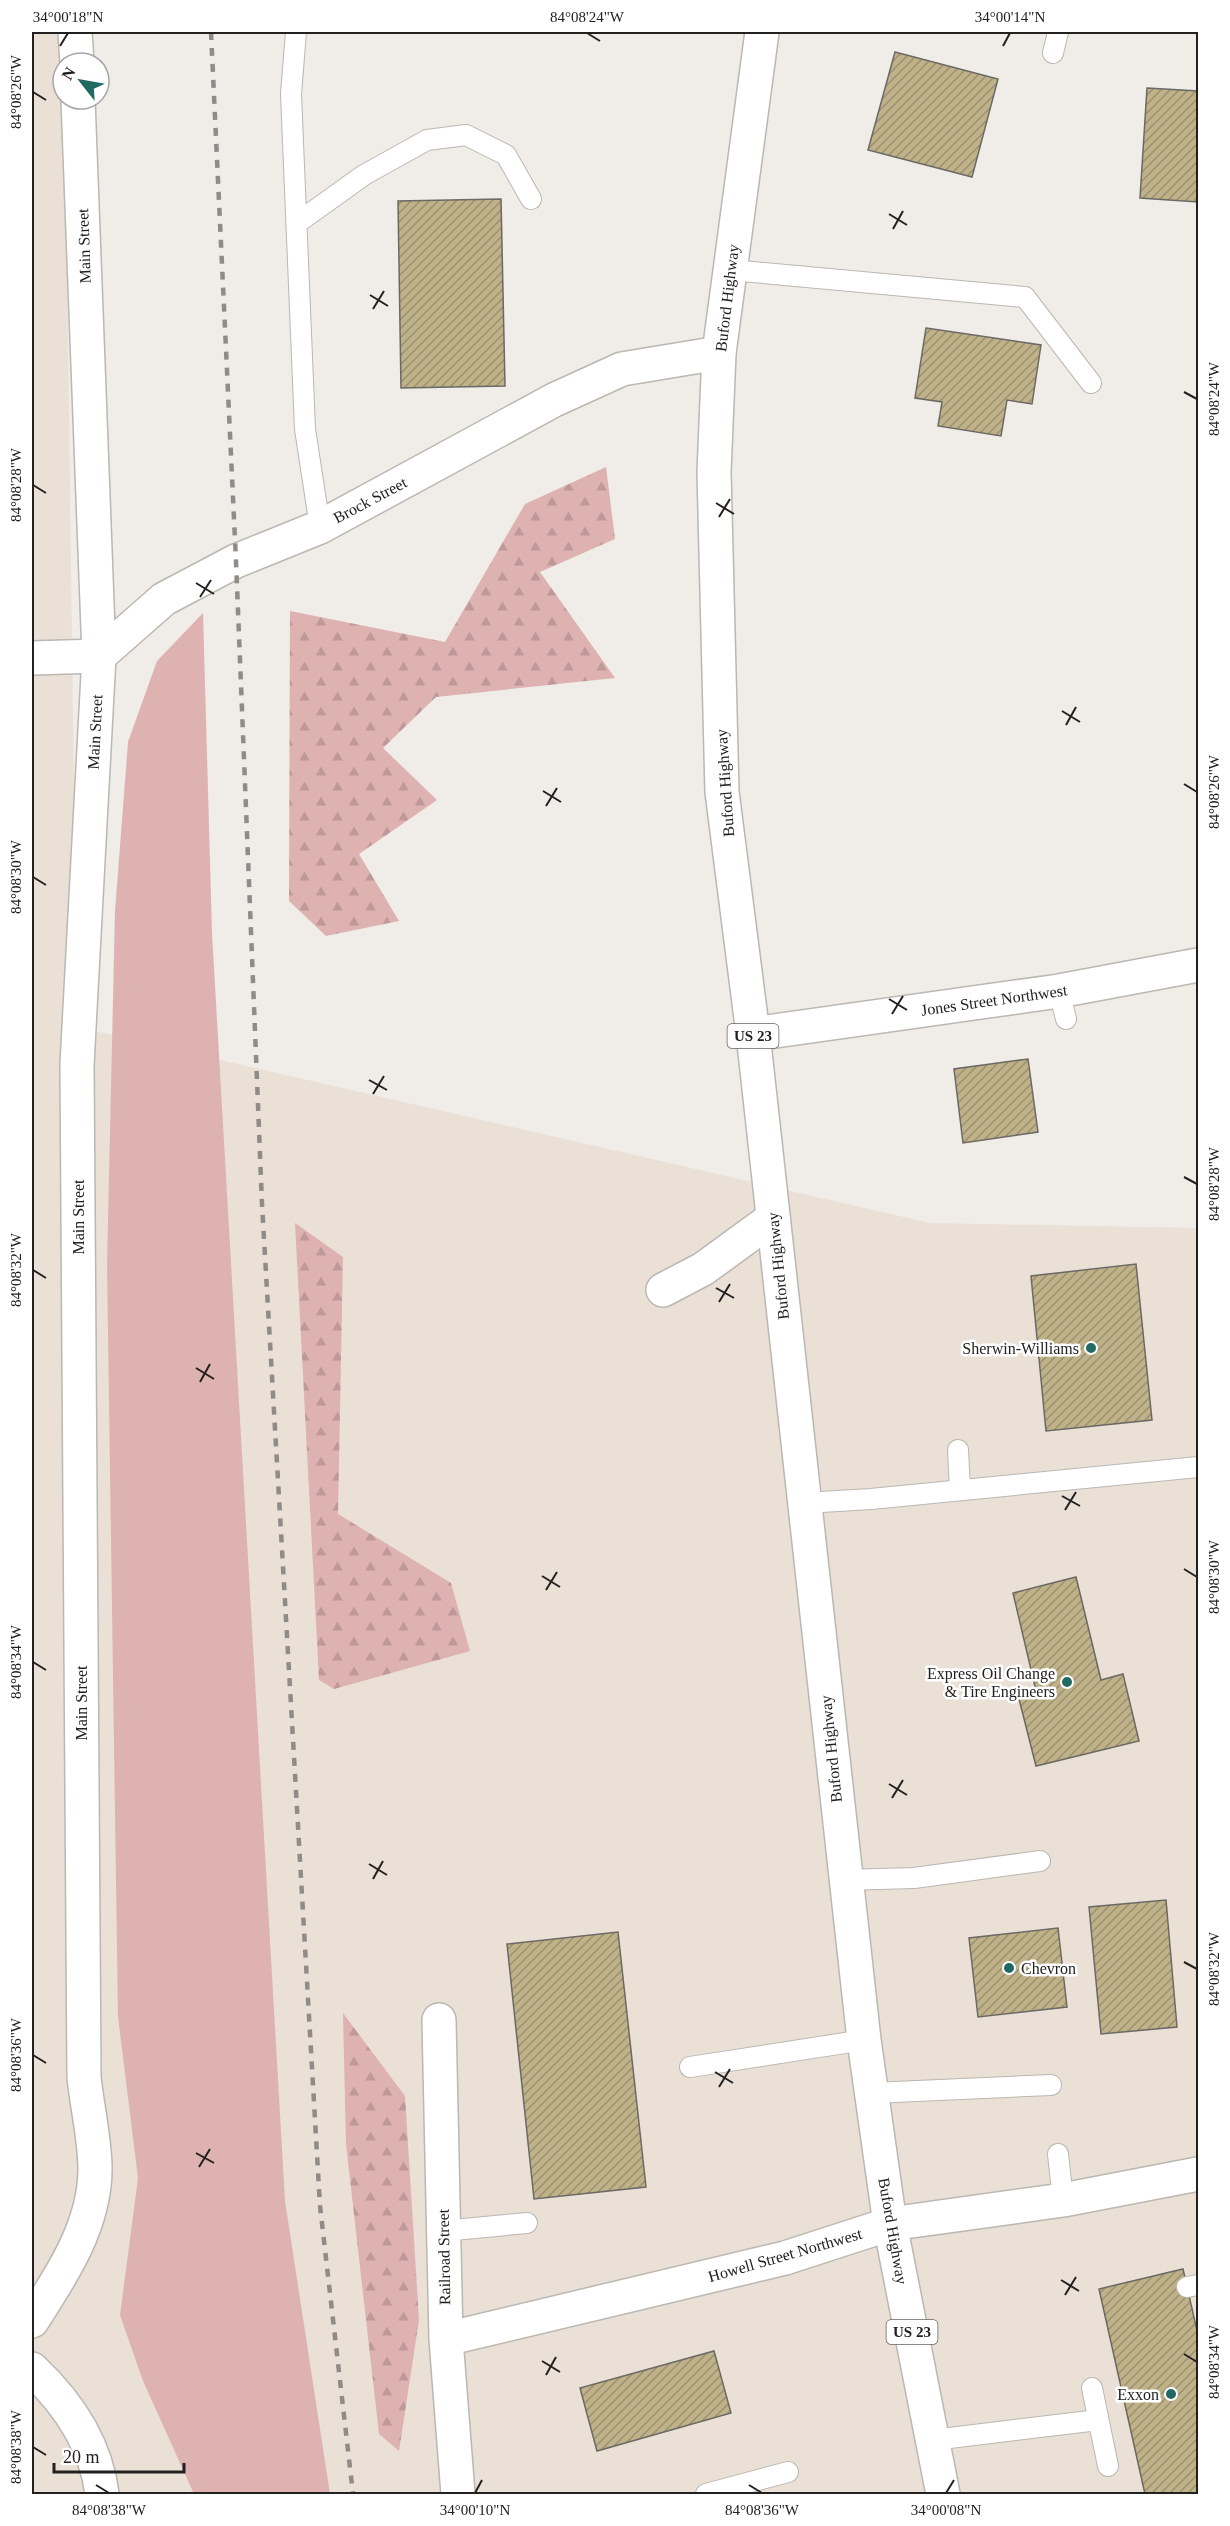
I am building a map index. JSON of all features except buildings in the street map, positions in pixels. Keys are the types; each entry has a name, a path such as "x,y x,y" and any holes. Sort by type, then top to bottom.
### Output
{"street":[{"path":"75,32 76,51"},
{"name":"Buford Highway","path":"756,33 731,270 719,353 714,472 722,792 753,1034 864,2040 890,2224 943,2494"},
{"name":"Main Street","path":"32,2321 79,2241 91,2202 95,2169 84,2077 77,1065 99,656 78,111"},
{"name":"Brock Street","path":"99,656 164,599 236,561 320,527 555,400 622,369 719,353"},
{"path":"32,658 99,656"},
{"name":"Jones Street Northwest","path":"753,1034 1062,1005 1198,965"},
{"path":"663,1290 703,1269 773,1218"},
{"name":"Railroad Street","path":"439,2020 446,2339 459,2494"},
{"name":"Howell Street Northwest","path":"446,2339 785,2258 890,2224 1063,2200 1198,2174"},
{"path":"32,2368 77,2421 99,2469 102,2494"}],"lane":[{"path":"296,32 291,94 305,429 320,527"},
{"path":"1053,53 1058,32"},
{"path":"297,223 364,175 427,140 466,135 506,155 531,199"},
{"path":"731,270 1024,297 1091,383"},
{"path":"958,1450 960,1490"},
{"path":"805,1503 871,1499 1198,1467"},
{"path":"845,1880 914,1878 1040,1861"},
{"path":"690,2067 864,2040"},
{"path":"872,2093 1051,2085"},
{"path":"1058,2154 1063,2200"},
{"path":"443,2231 527,2223"},
{"path":"1092,2388 1108,2466"},
{"path":"933,2439 1098,2420"},
{"path":"706,2494 788,2472"}],"shaded area":[{"path":"32,32 64,32 64,51 51,51 51,111 65,111 77,1027 930,1223 1198,1228 1198,2494 32,2494"}],"green space":[{"path":"606,467 615,539 540,572 615,678 436,697 383,748 437,800 359,854 399,921 326,936 289,901 290,611 445,642 525,504"},
{"path":"203,613 212,933 285,2201 330,2494 194,2494 143,2381 120,2315 138,2178 118,2017 107,1265 115,911 128,742 157,661"},
{"path":"295,1223 343,1257 338,1514 451,1583 470,1651 334,1689 319,1680"},
{"path":"343,2013 405,2096 419,2320 399,2451 379,2434 346,2144"}],"railway":[{"path":"211,32 236,561 262,1204 320,2206 353,2494"}],"place":[{"name":"Sherwin-Williams","path":"1091,1348"},
{"name":"Express Oil Change & Tire Engineers","path":"1067,1682"},
{"name":"Chevron","path":"1009,1968"},
{"name":"Exxon","path":"1171,2394"}]}
